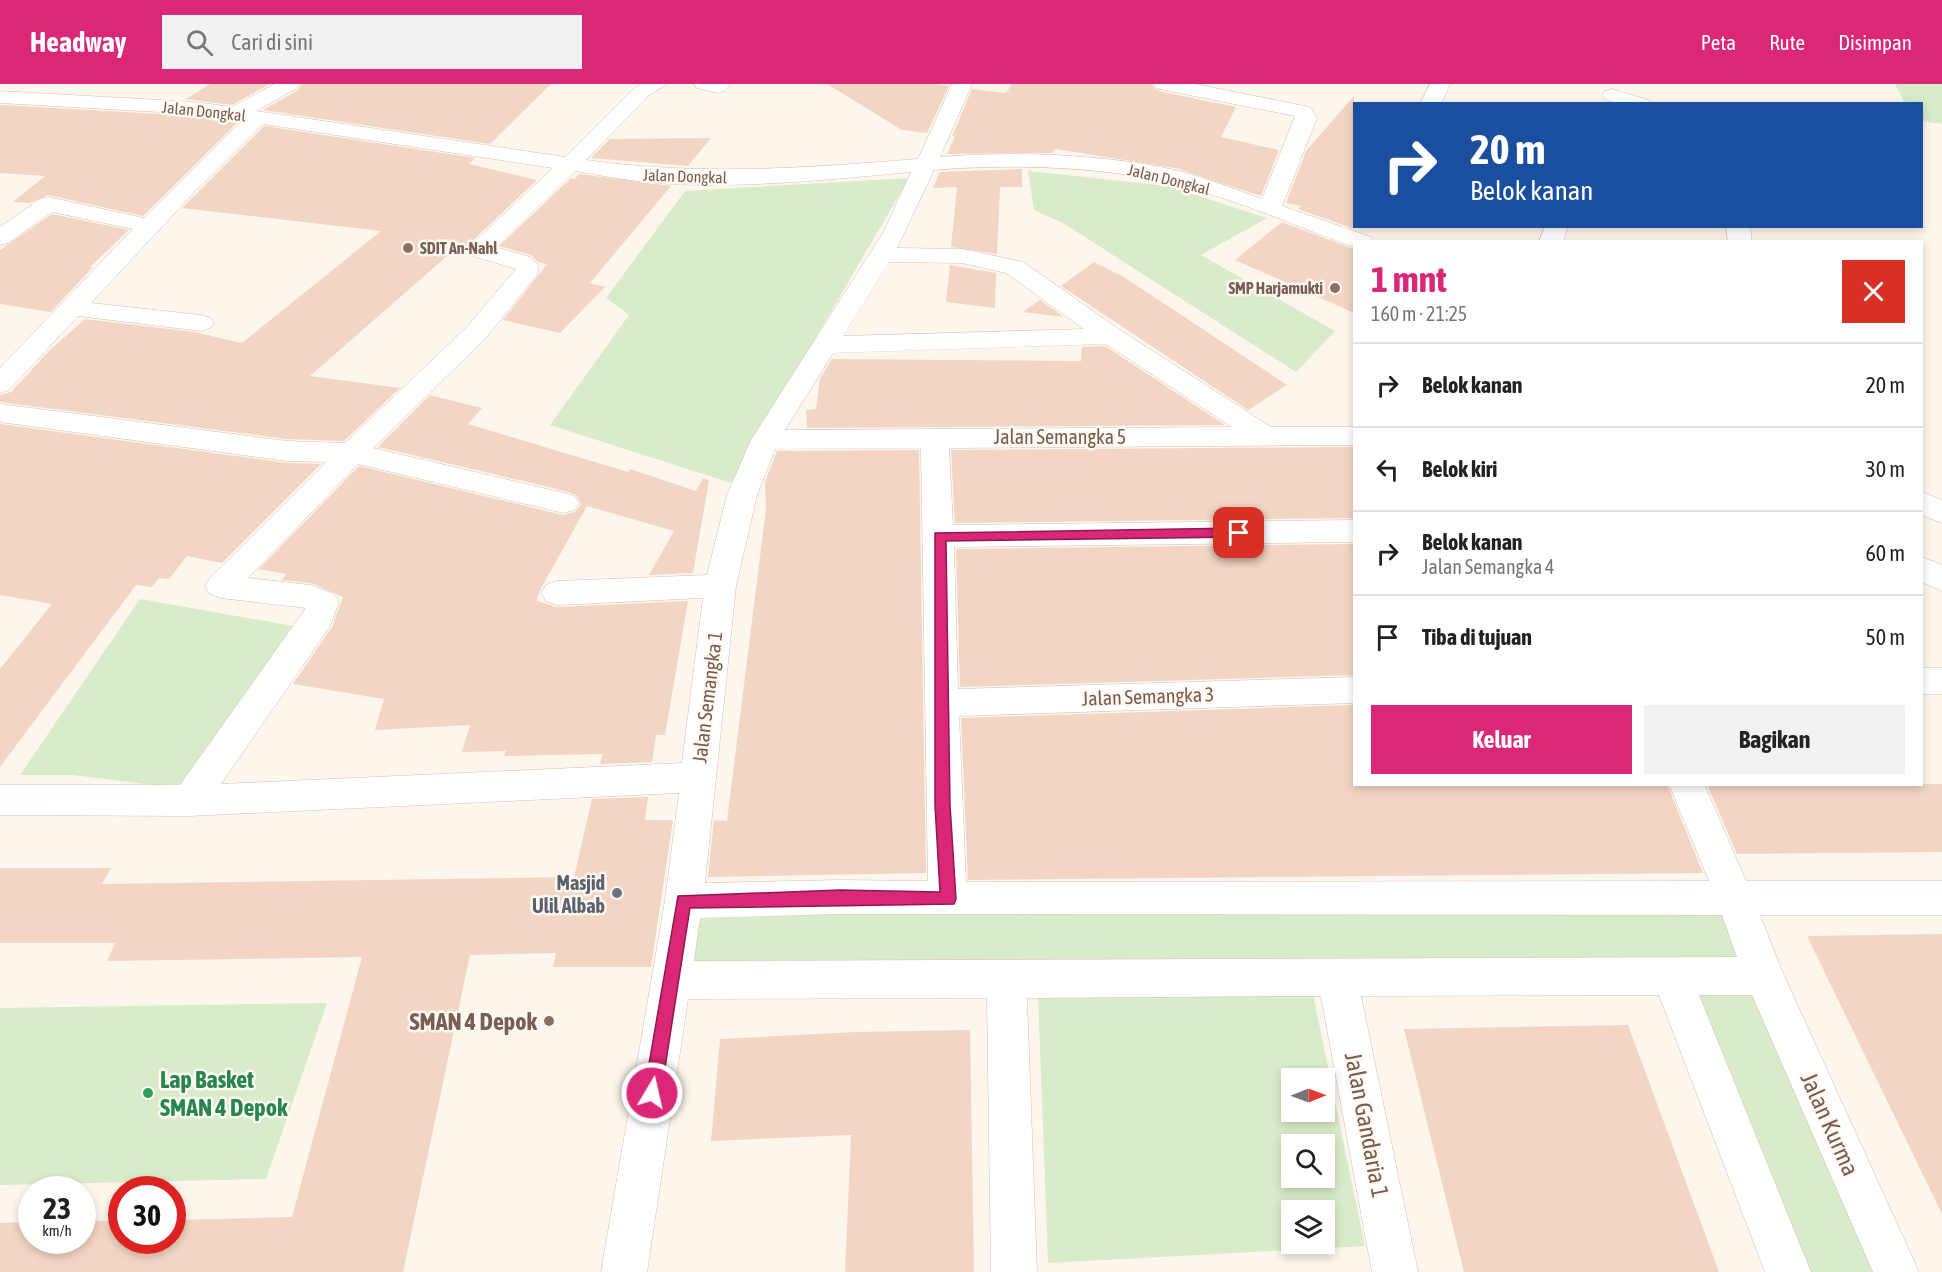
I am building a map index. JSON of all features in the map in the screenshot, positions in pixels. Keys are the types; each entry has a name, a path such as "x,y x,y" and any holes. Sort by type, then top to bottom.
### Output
{"street":[{"path":"235,114 290,84"},
{"path":"189,801 320,617 323,602 310,597 221,586 352,453 476,333 525,275 527,266 522,262 477,250 568,166 642,91 657,84"},
{"path":"704,84 718,87 720,84"},
{"name":"Jalan Semangka 1","path":"624,1272 684,901 720,586 742,495 765,440 883,255 962,84"},
{"path":"1164,84 1303,111 1306,118 1270,208"},
{"path":"1431,102 1440,84"},
{"path":"157,106 185,90"},
{"path":"1612,94 1635,102"},
{"name":"Jalan Dongkal","path":"0,97 157,106 235,114 568,166 644,175 720,178 794,176 926,164 1006,160 1138,169 1198,184 1358,240"},
{"path":"0,384 150,226 259,117"},
{"path":"0,238 48,204 150,226"},
{"path":"883,255 962,256 1014,267 1111,336 1263,435"},
{"path":"72,308 201,323"},
{"path":"824,345 1111,336"},
{"path":"0,413 287,451 352,453 564,502"},
{"name":"Jalan Semangka 5","path":"765,440 934,437 1353,436"},
{"path":"934,437 939,536 942,805 948,899"},
{"path":"1923,503 1942,513"},
{"path":"939,536 1353,531"},
{"path":"1923,569 1942,579"},
{"path":"557,593 720,586"},
{"path":"1923,681 1942,681"},
{"name":"Jalan Semangka 3","path":"941,703 1353,690"},
{"path":"0,800 189,801 697,777"},
{"name":"Jalan Kurma","path":"1687,786 1735,899 1764,976 1896,1272"},
{"path":"684,901 840,897 948,899 1942,898"},
{"path":"670,980 1764,976"},
{"path":"1672,978 1788,1272"},
{"name":"Jalan Gandaria 1","path":"1338,979 1395,1272"},
{"path":"1007,980 1014,1272"}],"green space":[{"path":"1895,84 1942,84 1942,124 1923,121 1923,102 1904,102"},
{"path":"1028,171 1168,186 1267,218 1201,255 1335,331 1296,372 1063,223 1034,210"},
{"path":"909,178 731,483 550,425 629,315 606,298 685,191"},
{"path":"140,599 305,628 215,782 153,785 73,775 20,775"},
{"path":"1735,899 1896,1272 1788,1272 1672,978 670,980 684,901"},
{"path":"1311,985 1328,1068 1281,1068 1281,1122 1335,1122 1335,1101 1365,1246 1335,1248 1335,1200 1281,1200 1281,1251 1048,1263 1038,994"},
{"name":"Lap Basket SMAN 4 Depok","path":"327,1003 266,1179 186,1181 186,1176 108,1176 108,1183 96,1183 96,1176 18,1176 18,1185 0,1185 0,1008"}],"building":[{"path":"210,84 270,84 232,105 186,99"},
{"path":"302,84 551,84 490,144 263,110 298,90"},
{"path":"827,84 949,86 927,133 902,130"},
{"path":"1012,84 1152,84 1155,89 1163,92 1236,107 1221,137 1279,150 1261,196 1175,168 1055,149 1053,153 947,154 972,89 1006,93"},
{"path":"1354,96 1354,229 1298,209 1301,206 1286,203 1306,151"},
{"path":"0,105 195,116 237,123 143,216 48,195 30,203 13,202 45,176 0,173"},
{"path":"264,126 475,158 469,164 537,180 468,245 462,243 310,376 400,388 344,441 287,439 0,402 0,395 11,392 48,352 85,319 194,332 242,343 381,231 182,208"},
{"path":"711,138 688,166 591,158 610,139"},
{"path":"1022,169 1022,187 1000,187 997,254 951,247 957,187 933,188 940,172"},
{"path":"579,174 671,186 590,283 605,287 560,333 503,320 547,264 538,262 531,255 499,246 571,178 575,179"},
{"path":"52,214 129,230 90,267 93,267 51,312 0,304 0,250"},
{"path":"1282,222 1353,249 1353,313 1235,260"},
{"path":"1094,262 1124,277 1287,385 1248,410 1061,286"},
{"path":"950,265 996,273 995,308 946,302"},
{"path":"1040,300 1064,317 1023,312"},
{"path":"1105,346 1225,425 807,428 806,410 816,409 820,378 832,359 1081,361 1082,347"},
{"path":"430,395 482,408 468,424 628,472 630,469 696,491 703,478 709,480 693,573 649,575 674,531 587,506 539,592 537,601 557,607 688,601 665,735 656,735 652,762 600,764 603,754 504,756 506,751 462,752 470,725 375,730 384,699 293,684 332,627 343,597 311,583 282,580 286,574 259,569 359,466 563,515 575,512 581,504 576,495 565,491 378,447"},
{"path":"0,424 287,463 321,464 222,563 187,556 169,579 159,578 152,587 136,585 0,767 0,669 52,604 0,595"},
{"path":"1353,447 1353,518 955,523 951,450"},
{"path":"919,450 926,873 708,877 714,820 727,821 766,509 765,482 777,451"},
{"path":"1353,544 1353,675 960,687 956,549"},
{"path":"1353,705 1353,786 1668,786 1703,873 968,880 961,718"},
{"path":"1923,784 1942,784 1942,852 1737,854 1708,786 1923,786"},
{"path":"648,797 645,820 673,820 651,967 553,967 556,953 470,955 403,1272 0,1272 0,1223 18,1222 18,1254 96,1254 96,1221 108,1221 108,1254 186,1254 186,1220 292,1217 362,957 107,961 115,943 0,943 0,868 111,868 102,884 574,877 592,799"},
{"path":"1942,934 1942,1214 1807,936"},
{"path":"1628,1025 1719,1272 1464,1272 1404,1029"},
{"path":"970,1030 974,1272 845,1272 851,1135 711,1141 720,1039 856,1032"}],"place":[{"name":"SDIT An-Nahl","path":"408,248"},
{"name":"SMP Harjamukti","path":"1335,288"},
{"name":"Masjid Ulil Albab","path":"617,893"},
{"name":"SMAN 4 Depok","path":"549,1021"},
{"name":"Lap Basket SMAN 4 Depok","path":"148,1093"}],"route":[{"path":"652,1093 684,901 840,897 948,899 942,805 939,536 1239,533"}]}
